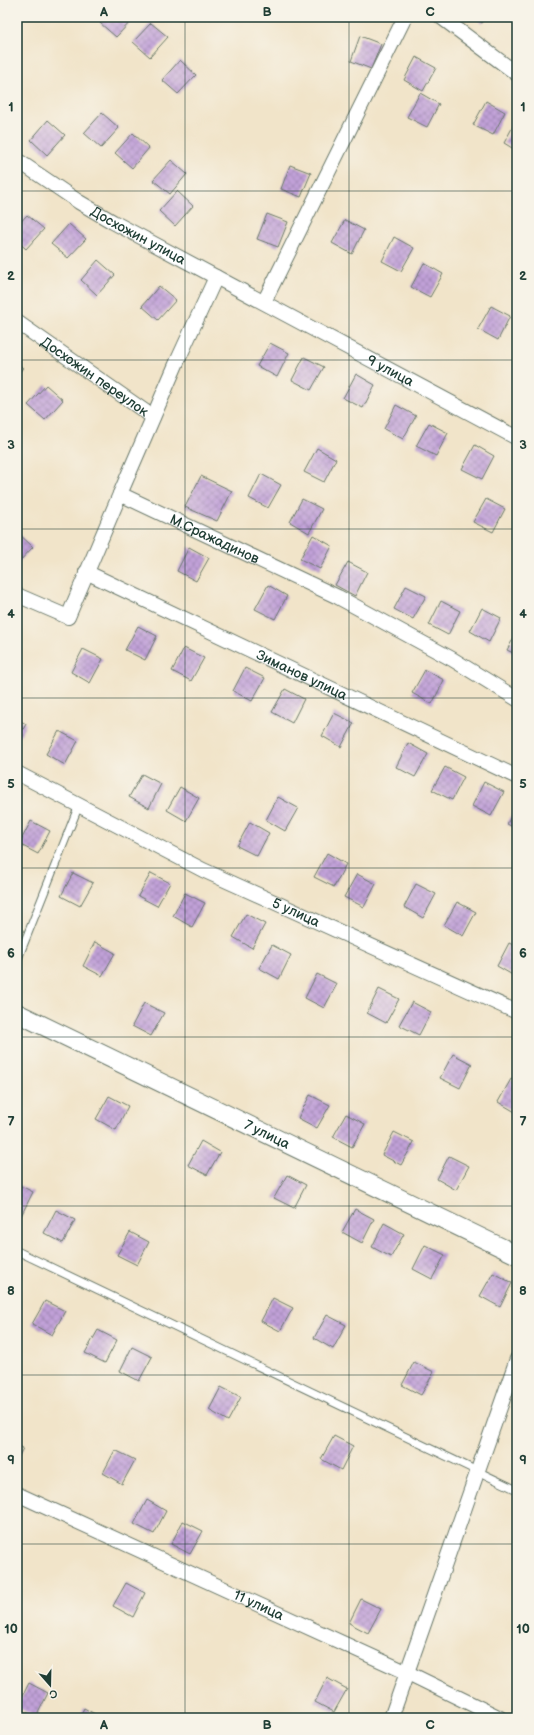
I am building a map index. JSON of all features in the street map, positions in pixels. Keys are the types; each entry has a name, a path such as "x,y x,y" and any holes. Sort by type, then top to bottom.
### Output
{"street":[{"path":"264,302 405,17"},
{"path":"441,17 517,74"},
{"name":"Досхожин улица","path":"17,160 79,202 264,302"},
{"path":"17,595 68,617 153,417 216,277"},
{"name":"9 улица","path":"264,302 517,438"},
{"name":"Досхожин переулок","path":"17,322 153,417"},
{"name":"М.Сражадинов","path":"120,494 338,597 452,659 517,699"},
{"name":"Зиманов улица","path":"86,572 517,777"},
{"name":"5 улица","path":"17,773 203,870 517,1012"},
{"name":"7 улица","path":"17,1013 517,1255"},
{"path":"391,1718 479,1472 517,1359"},
{"name":"11 улица","path":"17,1494 408,1673 500,1718"}],"lane":[{"path":"17,961 79,805"},
{"path":"17,1251 517,1490"}],"building":[{"path":"105,17 135,17 116,37 100,23"},
{"path":"475,17 487,17 482,23"},
{"path":"151,23 168,37 150,57 133,42"},
{"path":"360,36 381,44 371,69 351,61"},
{"path":"416,57 436,68 423,91 404,80"},
{"path":"180,60 196,75 178,94 162,80"},
{"path":"420,93 439,104 427,127 407,117"},
{"path":"486,101 505,112 493,135 473,125"},
{"path":"102,113 119,128 101,148 84,133"},
{"path":"517,119 517,151 504,143"},
{"path":"48,120 65,135 47,155 31,140"},
{"path":"133,133 149,148 132,168 115,153"},
{"path":"171,160 187,174 170,194 153,180"},
{"path":"290,165 311,173 301,197 281,189"},
{"path":"177,191 193,206 175,226 159,211"},
{"path":"267,214 288,222 278,247 257,239"},
{"path":"27,215 44,229 26,249 17,241 17,226"},
{"path":"345,220 364,230 352,254 332,243"},
{"path":"69,224 86,239 68,258 51,244"},
{"path":"394,237 414,248 401,271 382,261"},
{"path":"98,260 115,275 97,295 81,280"},
{"path":"424,263 443,274 430,297 411,287"},
{"path":"159,286 176,300 158,320 142,306"},
{"path":"491,306 510,316 498,340 478,329"},
{"path":"270,343 289,353 277,377 257,366"},
{"path":"304,357 324,367 311,390 292,380"},
{"path":"17,363 23,368 17,375"},
{"path":"356,374 375,385 363,408 343,398"},
{"path":"46,385 63,400 45,420 28,405"},
{"path":"396,405 416,416 403,439 384,429"},
{"path":"429,423 448,433 436,456 416,446"},
{"path":"475,445 494,456 482,479 462,469"},
{"path":"317,448 336,459 324,482 304,472"},
{"path":"261,474 281,485 268,508 249,498"},
{"path":"201,476 232,491 217,521 185,507"},
{"path":"302,499 322,509 309,533 290,522"},
{"path":"486,499 505,509 493,532 473,522"},
{"path":"17,532 33,547 17,564"},
{"path":"313,535 332,546 320,569 300,559"},
{"path":"189,547 209,558 196,581 177,571"},
{"path":"348,562 367,572 355,596 335,585"},
{"path":"268,585 287,596 275,619 255,609"},
{"path":"406,586 426,596 413,619 394,609"},
{"path":"441,601 460,611 448,635 429,625"},
{"path":"482,608 501,618 489,642 470,631"},
{"path":"138,626 157,636 145,660 125,650"},
{"path":"517,632 517,655 507,650"},
{"path":"184,648 204,658 191,681 172,671"},
{"path":"83,649 103,659 90,683 71,672"},
{"path":"245,668 265,678 252,701 233,691"},
{"path":"425,670 444,680 432,704 412,693"},
{"path":"285,689 304,699 292,723 272,712"},
{"path":"334,713 354,723 341,747 322,736"},
{"path":"17,719 26,724 17,741"},
{"path":"59,731 78,741 65,765 46,754"},
{"path":"408,743 428,754 415,777 396,767"},
{"path":"445,767 464,777 452,800 432,790"},
{"path":"142,774 161,784 149,808 129,797"},
{"path":"484,782 504,792 491,816 472,806"},
{"path":"180,787 199,798 186,821 167,810"},
{"path":"278,797 298,808 285,831 266,820"},
{"path":"517,805 517,829 507,824"},
{"path":"31,821 50,831 38,854 19,844"},
{"path":"250,822 269,833 257,856 237,846"},
{"path":"327,853 346,864 334,887 314,877"},
{"path":"73,873 93,883 80,906 61,896"},
{"path":"151,873 170,883 157,906 138,896"},
{"path":"357,874 376,884 364,907 344,897"},
{"path":"416,884 436,894 423,918 404,907"},
{"path":"185,893 205,903 192,927 173,916"},
{"path":"457,902 476,912 463,936 444,925"},
{"path":"246,914 265,924 252,948 233,937"},
{"path":"95,942 115,953 102,976 83,966"},
{"path":"509,943 517,947 516,977 497,966"},
{"path":"272,945 291,955 279,979 259,968"},
{"path":"317,974 337,984 324,1008 305,998"},
{"path":"379,989 399,999 386,1023 367,1013"},
{"path":"412,1002 431,1012 419,1035 399,1025"},
{"path":"144,1003 164,1013 151,1036 132,1026"},
{"path":"453,1054 472,1064 460,1088 440,1078"},
{"path":"511,1079 517,1082 517,1113 498,1102"},
{"path":"310,1095 330,1105 317,1128 298,1118"},
{"path":"109,1096 128,1106 116,1130 96,1119"},
{"path":"346,1114 365,1124 352,1147 333,1137"},
{"path":"394,1132 414,1142 401,1165 382,1155"},
{"path":"201,1141 220,1152 207,1175 188,1165"},
{"path":"449,1156 469,1166 456,1190 437,1179"},
{"path":"287,1175 306,1185 294,1208 274,1198"},
{"path":"17,1184 33,1192 21,1216 17,1214"},
{"path":"355,1209 374,1219 362,1243 342,1232"},
{"path":"56,1210 75,1220 63,1243 44,1233"},
{"path":"384,1223 404,1234 391,1257 372,1247"},
{"path":"130,1232 149,1242 137,1265 117,1255"},
{"path":"425,1245 445,1255 432,1279 413,1269"},
{"path":"493,1273 512,1283 500,1307 480,1296"},
{"path":"273,1298 293,1308 280,1331 261,1321"},
{"path":"45,1301 65,1311 52,1335 32,1324"},
{"path":"327,1315 346,1325 333,1349 314,1338"},
{"path":"98,1330 117,1340 105,1363 85,1353"},
{"path":"132,1347 152,1357 139,1381 120,1371"},
{"path":"414,1362 434,1372 421,1395 402,1385"},
{"path":"221,1387 241,1397 228,1421 209,1410"},
{"path":"334,1436 353,1446 341,1470 321,1459"},
{"path":"17,1445 23,1448 17,1460"},
{"path":"115,1450 135,1460 122,1484 103,1473"},
{"path":"147,1500 166,1511 154,1534 134,1524"},
{"path":"183,1521 203,1531 190,1554 171,1544"},
{"path":"126,1583 145,1593 133,1617 113,1606"},
{"path":"361,1599 381,1609 368,1633 349,1623"},
{"path":"327,1678 347,1689 334,1712 315,1702"},
{"path":"29,1683 48,1693 36,1717 17,1707"},
{"path":"84,1708 102,1718 79,1718"}]}
